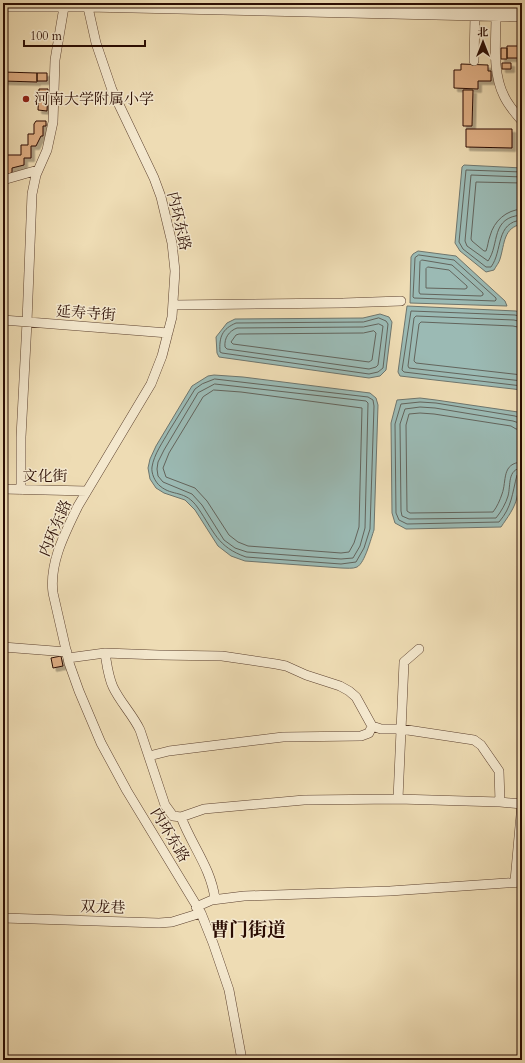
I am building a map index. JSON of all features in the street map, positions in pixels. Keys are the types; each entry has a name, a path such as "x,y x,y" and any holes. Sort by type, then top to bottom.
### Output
{"street":[{"path":"176,3 470,11 496,16 522,17"},
{"path":"3,8 87,5 470,11 522,10"},
{"name":"内环东路","path":"87,5 96,43 114,96 154,178 161,197 172,243 175,271 172,317 162,356 150,384 87,490 69,525 52,574 53,593 68,655 79,691 101,743 127,791 198,910 220,961 229,990 242,1060"},
{"path":"21,490 21,437 32,194 33,183 47,150 53,122 55,60 64,7"},
{"path":"470,11 474,61"},
{"path":"496,16 497,77 506,100 522,121"},
{"path":"3,180 38,170"},
{"path":"173,305 401,301"},
{"name":"延寿寺街","path":"3,320 168,333"},
{"name":"文化街","path":"3,489 87,490"},
{"path":"3,647 68,655 105,653 222,656 286,666 306,675 349,690 356,697 372,726 381,729 401,729 474,740 481,745 500,771 500,802"},
{"path":"398,799 404,662 419,649"},
{"path":"105,653 108,674 113,688 135,720 140,730 165,805 172,816 181,817 204,809 304,800 398,799 522,804 518,882"},
{"path":"149,756 169,751 283,737 361,736 369,733 372,726"},
{"path":"181,817 185,828 203,859 213,886 215,899"},
{"name":"双龙巷","path":"3,918 159,923 172,922 198,910 215,899 244,896 390,891 518,882"}],"water":[{"path":"464,165 522,168 522,224 511,229 508,233 498,263 494,270 486,272 460,251 455,243 462,167"},
{"path":"418,251 456,256 505,301 507,306 410,303 411,257"},
{"path":"407,306 516,311 522,314 522,390 400,376 398,372"},
{"path":"380,314 389,317 392,322 386,370 380,376 369,378 219,357 217,353 216,337 227,323 235,319 363,318"},
{"path":"208,376 243,377 370,393 376,398 378,405 374,530 363,561 360,565 351,568 341,568 245,561 231,556 218,546 195,510 185,500 164,493 156,488 150,479 148,468 156,446 192,386"},
{"path":"420,398 518,412 522,416 521,477 516,501 501,527 406,529 395,523 392,513 391,423 397,400"}],"building":[{"path":"507,46 522,46 522,58 507,58"},
{"path":"501,48 507,48 507,59 501,59"},
{"path":"502,63 511,63 511,69 502,69"},
{"path":"461,64 488,65 488,71 491,71 491,81 478,81 478,89 454,88 454,70 461,70"},
{"path":"3,72 37,73 37,82 3,81"},
{"path":"37,73 47,73 47,81 37,81"},
{"path":"39,89 48,89 47,111 38,110"},
{"path":"463,90 473,90 472,126 463,126"},
{"path":"36,121 46,121 46,126 43,126 43,136 41,136 36,146 31,146 31,158 24,158 24,165 12,168 12,173 3,175 3,155 21,155 21,145 28,145 28,134 34,134 34,124"},
{"path":"466,129 512,129 512,148 466,147"},
{"path":"61,656 63,666 53,668 51,658"}],"place":[{"name":"河南大学附属小学","path":"26,99"}],"district":[{"name":"曹门街道","path":"248,929"}]}
